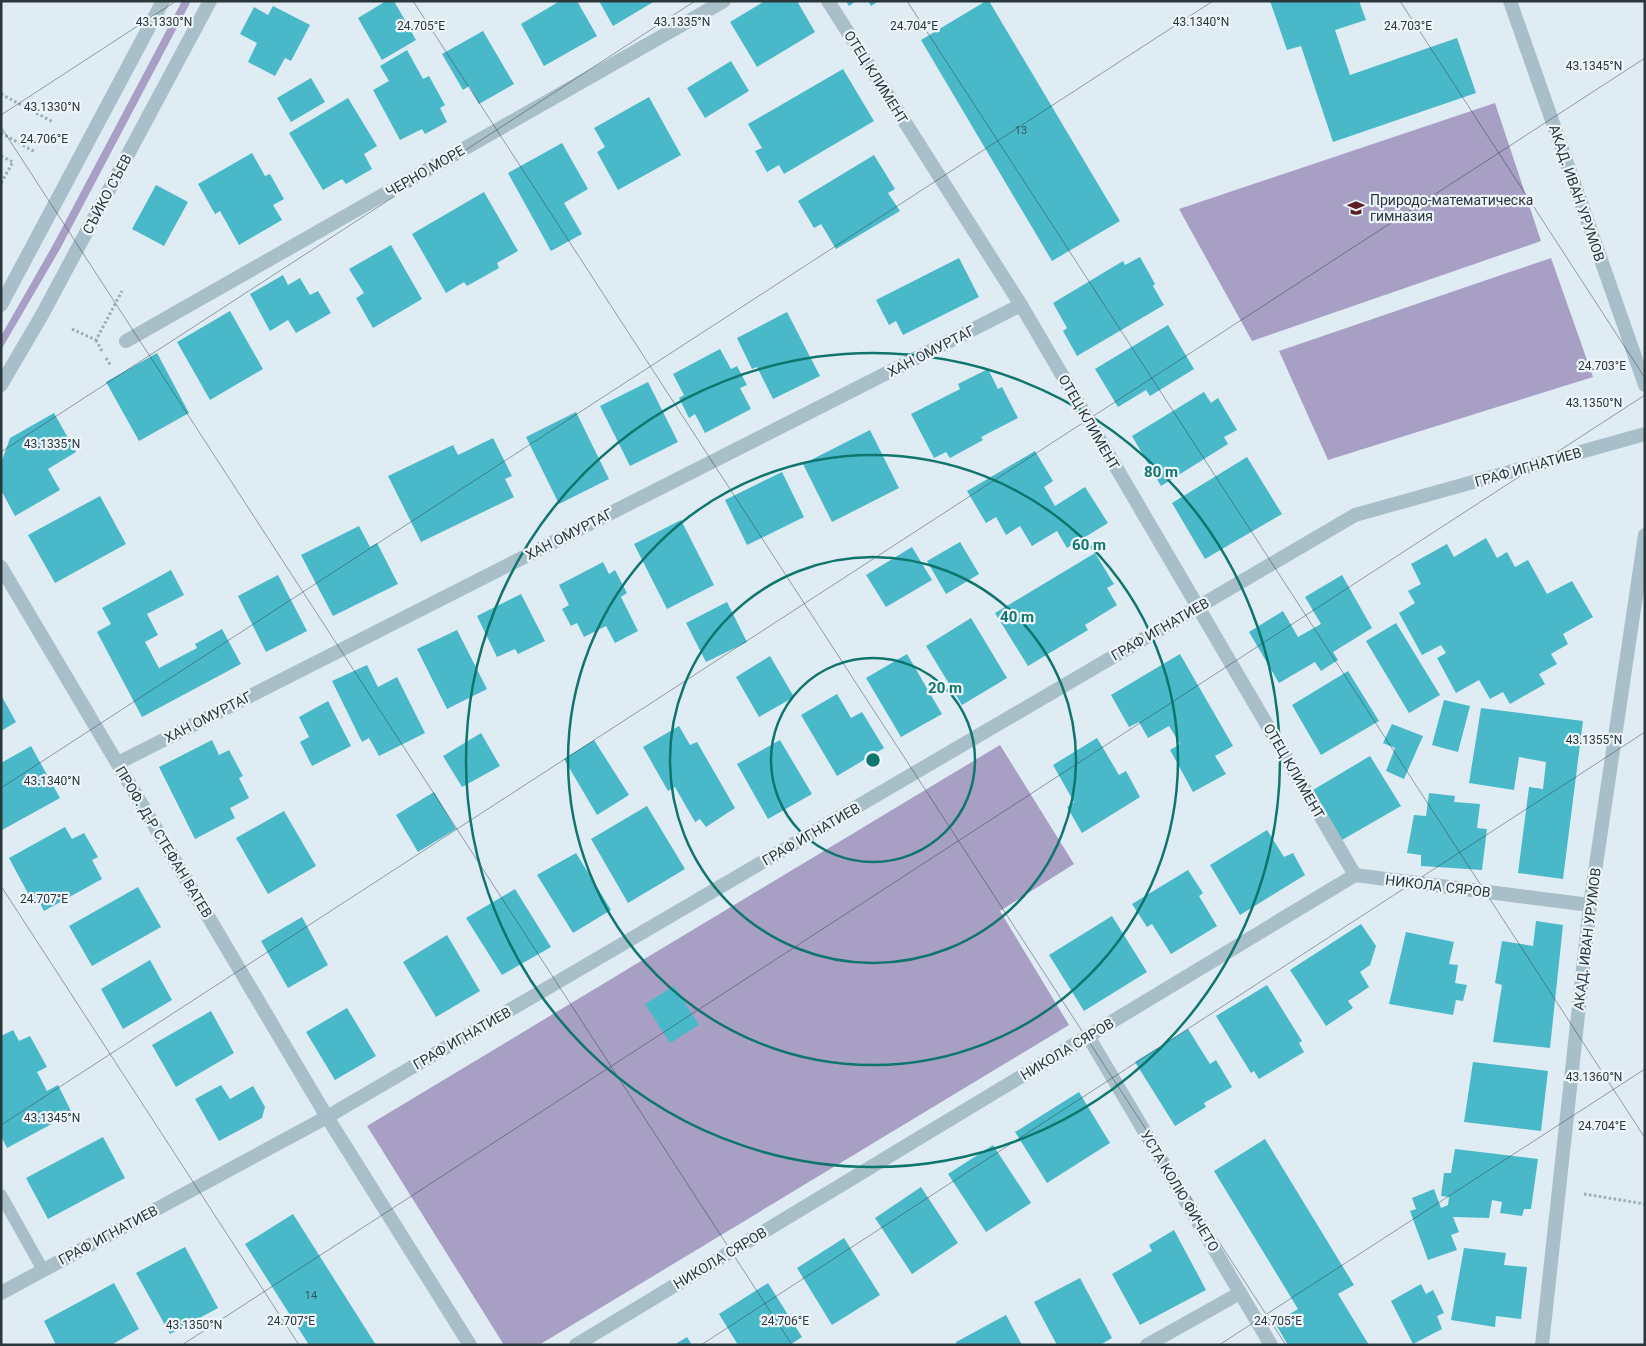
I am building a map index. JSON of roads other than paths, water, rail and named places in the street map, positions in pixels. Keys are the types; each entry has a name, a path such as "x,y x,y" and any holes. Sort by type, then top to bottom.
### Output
{"street":[{"path":"1,305 163,1"},
{"name":"СЪЙКО СЪЕВ","path":"1,385 46,306 210,1"},
{"name":"ЧЕРНО МОРЕ","path":"126,341 724,1"},
{"name":"ОТЕЦ КЛИМЕНТ","path":"828,1 1021,305 1355,875"},
{"name":"АКАД. ИВАН УРУМОВ","path":"1510,1 1645,385"},
{"name":"ХАН ОМУРТАГ","path":"118,763 1021,305"},
{"name":"ГРАФ ИГНАТИЕВ","path":"1,1293 327,1117 1356,515 1645,434"},
{"name":"АКАД. ИВАН УРУМОВ","path":"1542,1345 1590,905 1645,536"},
{"name":"ПРОФ. Д-Р СТЕФАН ВАТЕВ","path":"1,567 327,1117 470,1345"},
{"name":"НИКОЛА СЯРОВ","path":"576,1345 1355,875 1590,905"},
{"name":"УСТА КОЛЮ ФИЧЕТО","path":"1088,1036 1271,1345"},
{"path":"1147,1345 1240,1293"}],"lane":[{"path":"1,1195 43,1270"}],"place":[{"name":"Природо-математическа гимназия","path":"1356,208"}]}
